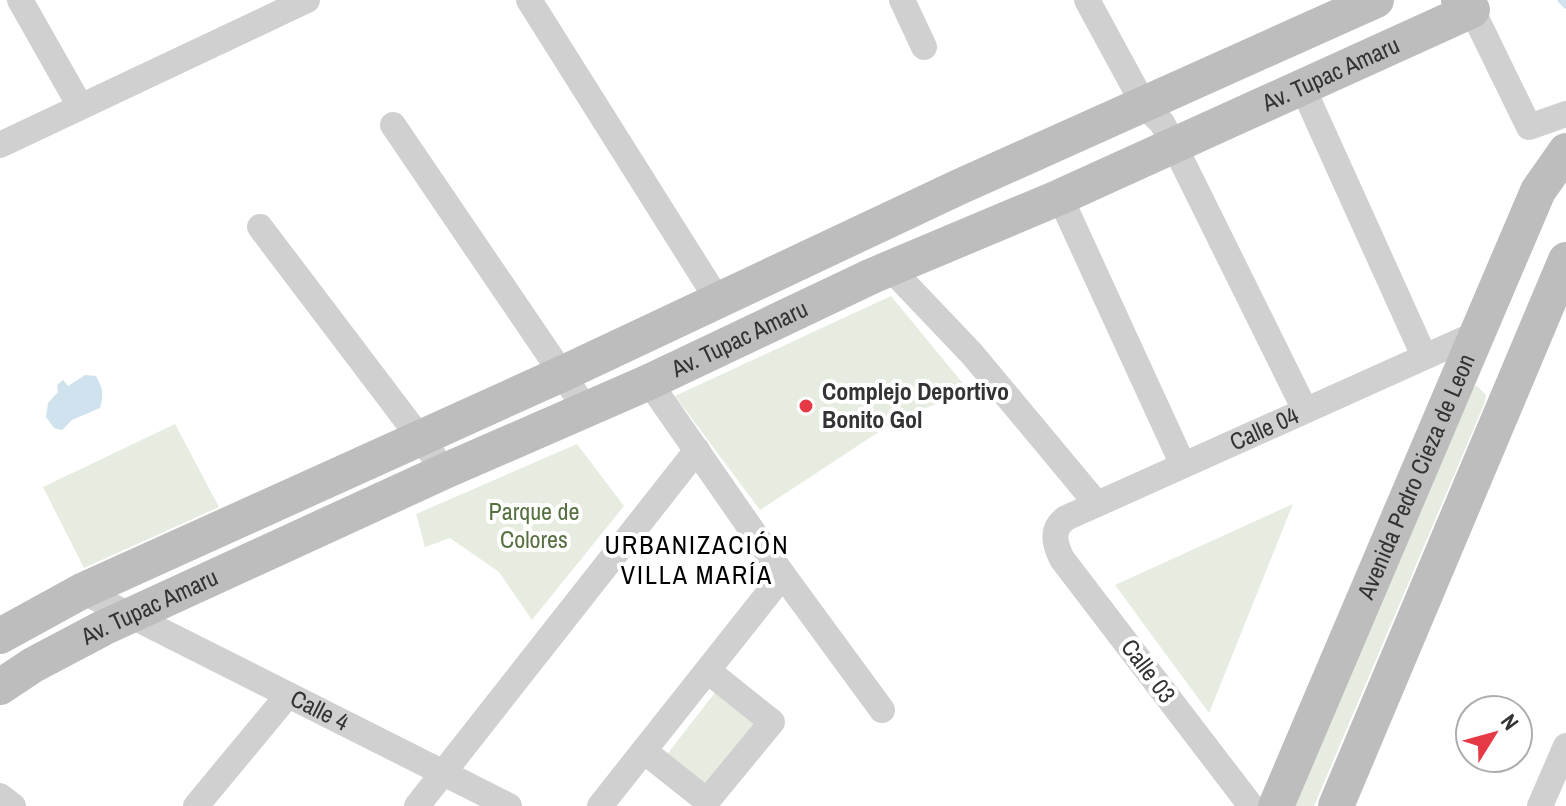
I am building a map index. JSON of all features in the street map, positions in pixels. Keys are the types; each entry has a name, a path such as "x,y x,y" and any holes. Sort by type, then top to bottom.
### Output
{"street":[{"path":"20,0 80,106"},
{"path":"0,145 307,0"},
{"path":"529,0 719,302"},
{"path":"902,0 924,47"},
{"path":"1087,0 1144,105 1162,123 1174,145 1305,410"},
{"name":"Av. Tupac Amaru","path":"0,636 82,591 719,302 959,187 1376,0"},
{"path":"1466,5 1529,127 1566,114"},
{"name":"Av. Tupac Amaru","path":"0,687 33,665 130,616 445,471 649,382 891,269 1174,145 1466,5"},
{"path":"1302,86 1424,356"},
{"path":"393,125 586,409"},
{"name":"Avenida Pedro Cieza de Leon","path":"1276,806 1538,191 1566,151"},
{"path":"1060,197 1183,465"},
{"path":"260,227 445,471"},
{"path":"1336,806 1566,260"},
{"path":"891,269 972,354 1097,504"},
{"name":"Calle 04","path":"1055,532 1066,518 1478,333"},
{"path":"649,382 783,575 882,710"},
{"path":"417,806 697,450"},
{"name":"Calle 03","path":"1055,532 1062,559 1251,806"},
{"path":"600,806 783,575"},
{"name":"Calle 4","path":"82,591 509,806"},
{"path":"644,751 707,801 772,722 708,671"},
{"path":"196,806 288,695"},
{"path":"1540,806 1566,746"},
{"path":"0,796 13,806"}],"green space":[{"name":"Complejo Deportivo Bonito Gol","path":"891,296 970,392 903,416 760,510 675,396"},
{"path":"1477,386 1486,395 1485,402 1314,806 1290,806 1469,387"},
{"path":"175,424 219,507 84,568 43,487"},
{"name":"Parque de Colores","path":"577,444 624,506 532,620 499,572 450,538 425,547 416,514"},
{"path":"1293,504 1209,713 1115,585"},
{"path":"720,686 761,719 706,789 665,757"}],"water":[{"path":"85,375 96,376 100,384 100,408 72,420 62,430 54,428 46,417 48,403 58,392 57,385 63,380 68,386"}],"waterway":[{"path":"1561,0 1566,5"}],"place":[{"name":"Complejo Deportivo Bonito Gol","path":"806,406"}],"district":[{"name":"URBANIZACIÓN VILLA MARÍA","path":"697,560"}]}
